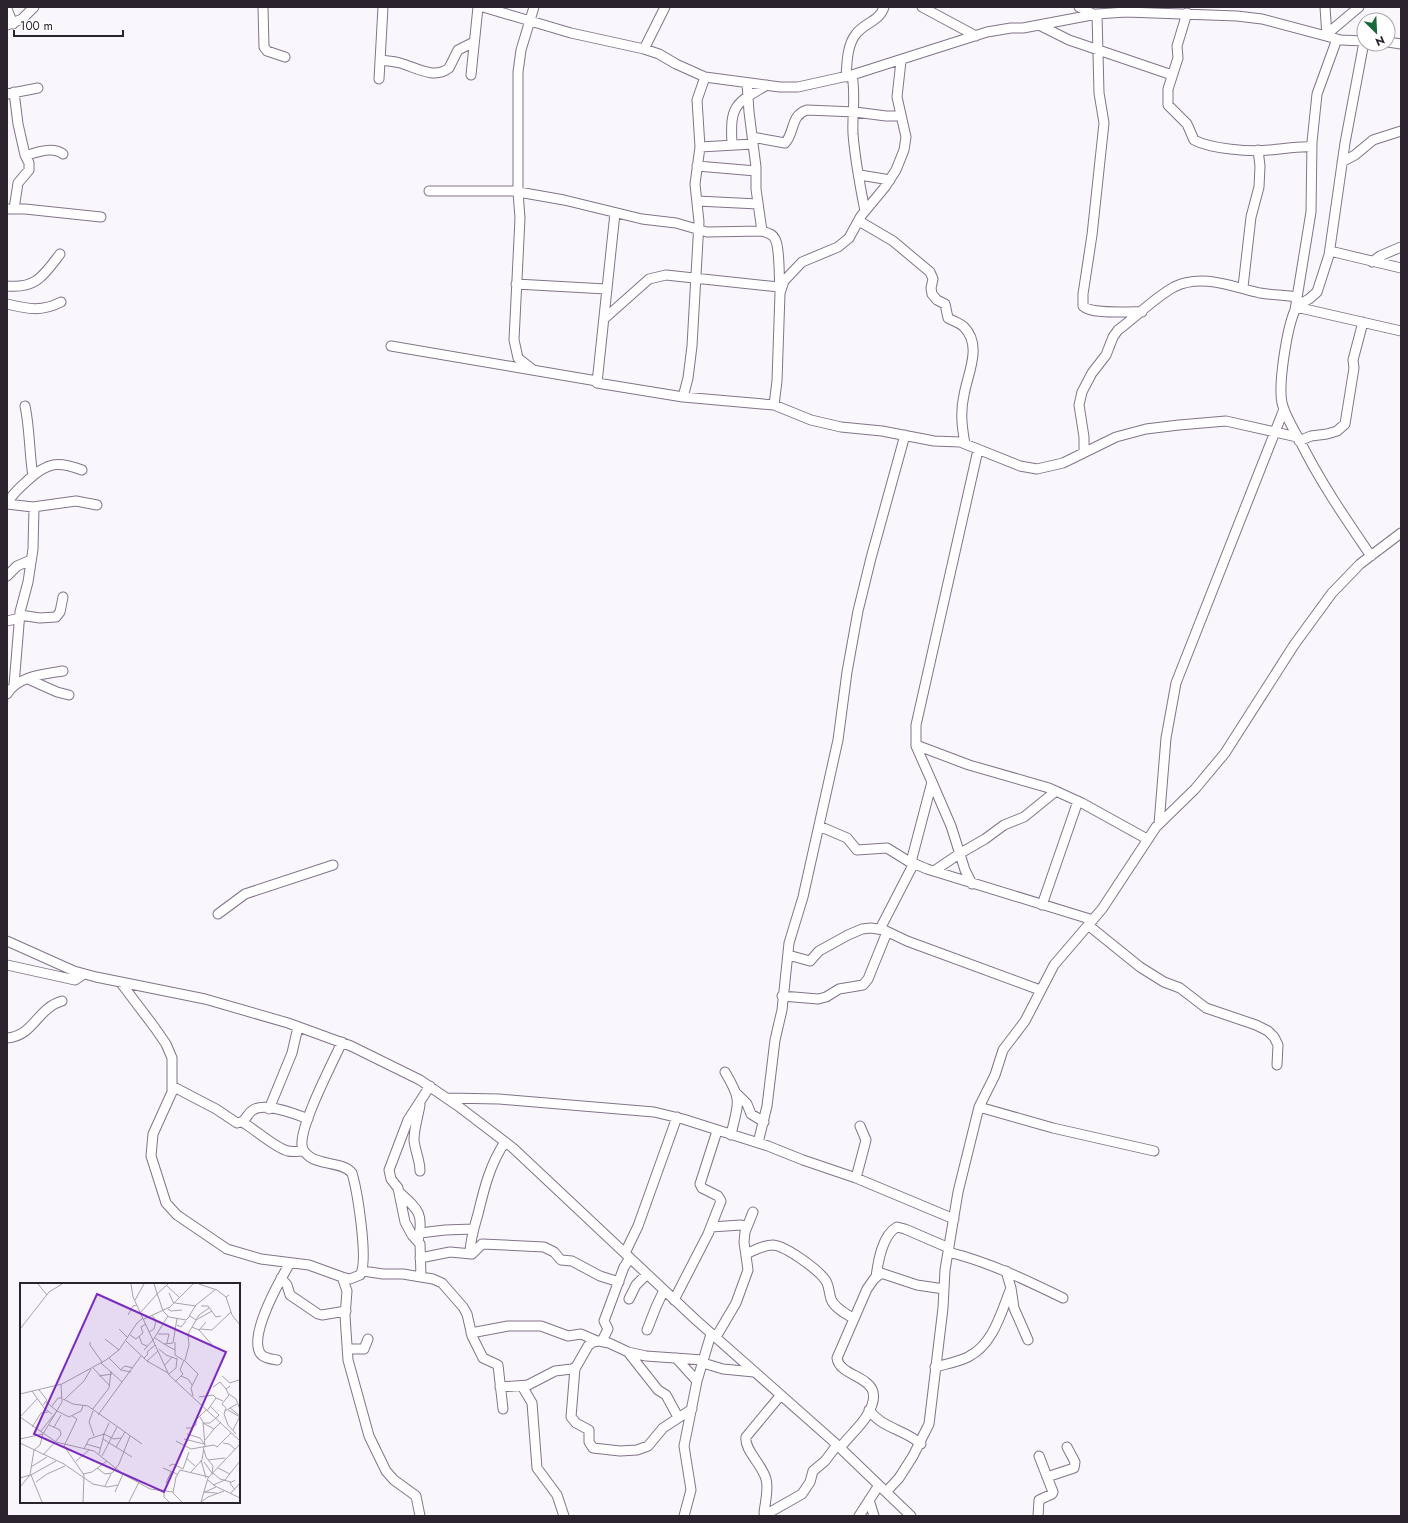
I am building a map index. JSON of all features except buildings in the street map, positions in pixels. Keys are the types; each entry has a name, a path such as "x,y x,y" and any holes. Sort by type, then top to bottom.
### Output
{"street":[{"path":"263,7 264,47 267,51 285,57"},
{"path":"379,79 383,7"},
{"path":"471,75 478,7"},
{"path":"483,7 528,22 644,49 659,54 676,64 705,77 766,85 798,87 849,76 901,61 976,36 1011,28 1039,25 1095,14 1193,11 1262,19 1337,38 1356,41"},
{"path":"532,369 518,358 515,350 514,332 520,218 518,192 518,72 521,50 528,22 534,7"},
{"path":"644,49 665,7"},
{"path":"865,211 860,175 855,155 853,132 855,93 849,76 848,53 854,36 859,30 880,16 884,7"},
{"path":"922,7 976,36"},
{"path":"1079,7 1095,14"},
{"path":"1325,7 1327,35"},
{"path":"1327,35 1359,7"},
{"path":"7,9 10,25 22,20 30,8"},
{"path":"1193,11 1176,51 1177,63 1168,89 1168,105 1187,124 1194,140 1217,146 1258,150 1296,146 1312,147"},
{"path":"1095,14 1099,51 1099,93 1104,123 1092,235 1083,294 1083,306 1087,310 1095,311 1142,312"},
{"path":"1039,25 1069,40 1172,75"},
{"path":"1337,38 1317,94 1312,147 1311,212 1296,303 1291,320 1285,354 1282,401 1284,409 1298,439 1322,483 1370,556"},
{"path":"380,60 400,63 426,72 440,72 449,68 458,50 474,42"},
{"path":"1296,303 1309,299 1317,292 1330,252 1342,162 1362,52"},
{"path":"780,290 784,281 802,262 838,247 853,234 865,211 890,180 899,162 906,142 906,133 897,97 901,61"},
{"path":"886,65 898,78"},
{"path":"683,397 688,378 692,346 699,230 695,184 700,147 697,100 705,77"},
{"path":"748,83 758,204 762,231"},
{"path":"732,144 731,121 734,110 741,101 766,85"},
{"path":"38,88 10,93 29,163 28,170 18,183 11,209 25,208 101,217"},
{"path":"700,147 732,144 752,140 784,143 788,140 795,119 803,111 855,112 874,115 901,116"},
{"path":"1342,162 1355,155 1373,140 1401,131"},
{"path":"26,156 49,150 63,154"},
{"path":"1243,287 1251,217 1259,187 1260,166 1258,150"},
{"path":"745,171 754,157"},
{"path":"697,166 756,171"},
{"path":"860,175 890,180"},
{"path":"429,191 518,192 564,200 615,213 676,223 699,230 718,233 762,231 770,234 776,240 780,290 779,350 774,405"},
{"path":"697,201 758,204"},
{"path":"597,381 615,213"},
{"path":"859,221 893,241 930,272 933,279 931,288 934,296 945,304 948,318 963,326 968,333 972,347 973,363 964,393 962,409 965,444"},
{"path":"1372,262 1380,256 1401,247"},
{"path":"1330,252 1401,268"},
{"path":"7,286 26,285 35,282 60,254"},
{"path":"604,319 649,279 666,275 780,290"},
{"path":"1084,452 1084,437 1080,405 1082,392 1092,373 1106,355 1113,337 1118,330 1174,287 1187,283 1203,282 1243,287 1363,322 1401,330"},
{"path":"516,284 606,289"},
{"path":"7,304 26,309 38,310 51,307 61,302"},
{"path":"391,346 532,369 597,381 597,383 683,397 774,405 811,420 834,425 905,435 934,441 965,444 1020,466 1037,469 1063,463 1116,437 1146,430 1179,425 1226,421 1274,431 1298,439 1337,431 1345,424 1354,368 1353,360 1363,322"},
{"path":"25,406 29,424 30,460 33,476"},
{"path":"1159,824 1166,738 1176,683 1201,618 1247,508 1274,431 1284,409"},
{"path":"758,1143 764,1122 775,1040 782,1010 782,996 789,943 803,897 838,740 847,672 858,611 905,435"},
{"path":"972,884 958,854 951,826 916,745 916,725 978,450"},
{"path":"82,470 67,464 57,464 44,467 19,487 7,503 34,507 69,501 97,505"},
{"path":"14,685 20,617 31,560 34,507"},
{"path":"886,1492 899,1478 921,1444 929,1424 944,1289 958,1192 979,1107 995,1075 1003,1050 1025,1021 1054,965 1116,889 1147,839 1159,824 1195,789 1225,753 1294,645 1332,593 1360,564 1401,533"},
{"path":"7,576 17,566 31,560"},
{"path":"7,621 20,617 56,617 60,612 63,597"},
{"path":"7,694 14,685 28,679 63,671"},
{"path":"28,679 57,692 69,695"},
{"path":"916,745 969,765 1056,792 1078,801 1147,839"},
{"path":"782,996 818,999 826,997 839,988 864,985 868,979 884,931 912,863 932,782"},
{"path":"934,872 958,854 985,839 1004,825 1024,817 1056,792"},
{"path":"1042,905 1078,801"},
{"path":"819,826 835,831 847,838 857,850 887,848 912,863 934,872 1042,905 1090,922 1140,967 1158,979 1180,988 1206,1008 1256,1025 1268,1031 1274,1037 1278,1045 1278,1065"},
{"path":"218,914 245,894 333,865"},
{"path":"788,955 810,960 819,951 862,929 884,931 938,953 1040,990"},
{"path":"7,941 84,974 205,999 342,1042 390,1064 430,1086 505,1142 674,1300 839,1447 911,1516"},
{"path":"7,965 75,980 84,974"},
{"path":"122,983 166,1044 172,1058 172,1092 153,1134 151,1156 166,1203 177,1215 227,1249 261,1259 290,1262 309,1266 342,1277 356,1278 363,1271 364,1256 360,1218 352,1173 345,1168 312,1158 304,1151 302,1137 308,1119 342,1042"},
{"path":"7,1038 24,1034 48,1007 62,1001"},
{"path":"269,1109 292,1053 298,1027"},
{"path":"725,1072 737,1094 747,1104 751,1114 764,1122"},
{"path":"172,1086 210,1105 233,1122 242,1122 256,1130 279,1148 289,1151 304,1151"},
{"path":"430,1086 408,1120 389,1170 389,1176 397,1185 405,1222 412,1235 419,1237 445,1230 473,1229"},
{"path":"731,1135 738,1106 737,1094"},
{"path":"447,1098 499,1099 647,1112 676,1117 758,1143 856,1178 954,1219"},
{"path":"420,1100 414,1138 416,1151 420,1160 420,1171"},
{"path":"979,1107 1053,1128 1154,1151"},
{"path":"242,1122 252,1110 259,1108 296,1113 308,1119"},
{"path":"676,1117 604,1322 608,1329 599,1341 588,1346 574,1368 571,1416 576,1423 589,1430 589,1442 593,1448 620,1451 637,1450 648,1446 663,1428 692,1409"},
{"path":"856,1178 866,1140 860,1126"},
{"path":"674,1300 711,1227 721,1199 702,1188 700,1184 717,1131"},
{"path":"470,1254 473,1229 482,1195 494,1161 505,1142"},
{"path":"399,1192 417,1208 421,1221 419,1237 421,1277"},
{"path":"684,1516 691,1490 684,1446 697,1381 713,1335 736,1304 748,1270 744,1242 747,1227 753,1212"},
{"path":"711,1227 741,1225 747,1227"},
{"path":"876,1277 879,1258 888,1234 892,1229 897,1227 905,1228 949,1250 1006,1271 1063,1298"},
{"path":"420,1255 450,1252 470,1254 476,1251 478,1246 482,1244 544,1247 554,1252 561,1260 572,1261 600,1276 619,1282"},
{"path":"746,1254 761,1247 771,1245 779,1246 790,1252 827,1282 835,1306 854,1319"},
{"path":"408,1274 420,1255"},
{"path":"276,1360 262,1356 258,1347 260,1329 268,1304 290,1262"},
{"path":"363,1271 408,1274 442,1283 455,1297 467,1314 471,1333 483,1358 498,1365 503,1409"},
{"path":"1006,1271 1011,1288 1014,1308 1028,1340"},
{"path":"765,1515 802,1494 810,1482 813,1471 839,1447 866,1417 873,1400 872,1389 867,1383 845,1370 837,1363 837,1358 868,1289 876,1277 881,1273 917,1285 944,1289"},
{"path":"629,1299 636,1285 647,1274"},
{"path":"342,1277 347,1291 346,1311 348,1360 369,1436 386,1471 394,1480 416,1496 420,1516"},
{"path":"281,1278 287,1285 290,1295 318,1314 322,1316 346,1311"},
{"path":"936,1367 966,1358 974,1353 985,1342 996,1326 1011,1288"},
{"path":"647,1330 664,1290"},
{"path":"471,1333 508,1326 541,1326 568,1336 581,1334 628,1352 646,1356 703,1361 723,1369 754,1372"},
{"path":"347,1349 364,1349 368,1339"},
{"path":"628,1352 658,1390 666,1395 678,1417"},
{"path":"676,1358 697,1381"},
{"path":"500,1387 528,1385 555,1371 574,1368"},
{"path":"522,1386 532,1403 537,1468 557,1495 564,1516"},
{"path":"765,1515 766,1480 759,1462 747,1448 745,1442 746,1437 780,1396"},
{"path":"869,1410 880,1422 909,1436 921,1444"},
{"path":"1047,1477 1075,1466 1075,1462 1067,1447"},
{"path":"1038,1516 1039,1500 1053,1492 1039,1456"},
{"path":"859,1516 879,1485"},
{"path":"869,1500 874,1516"}]}
